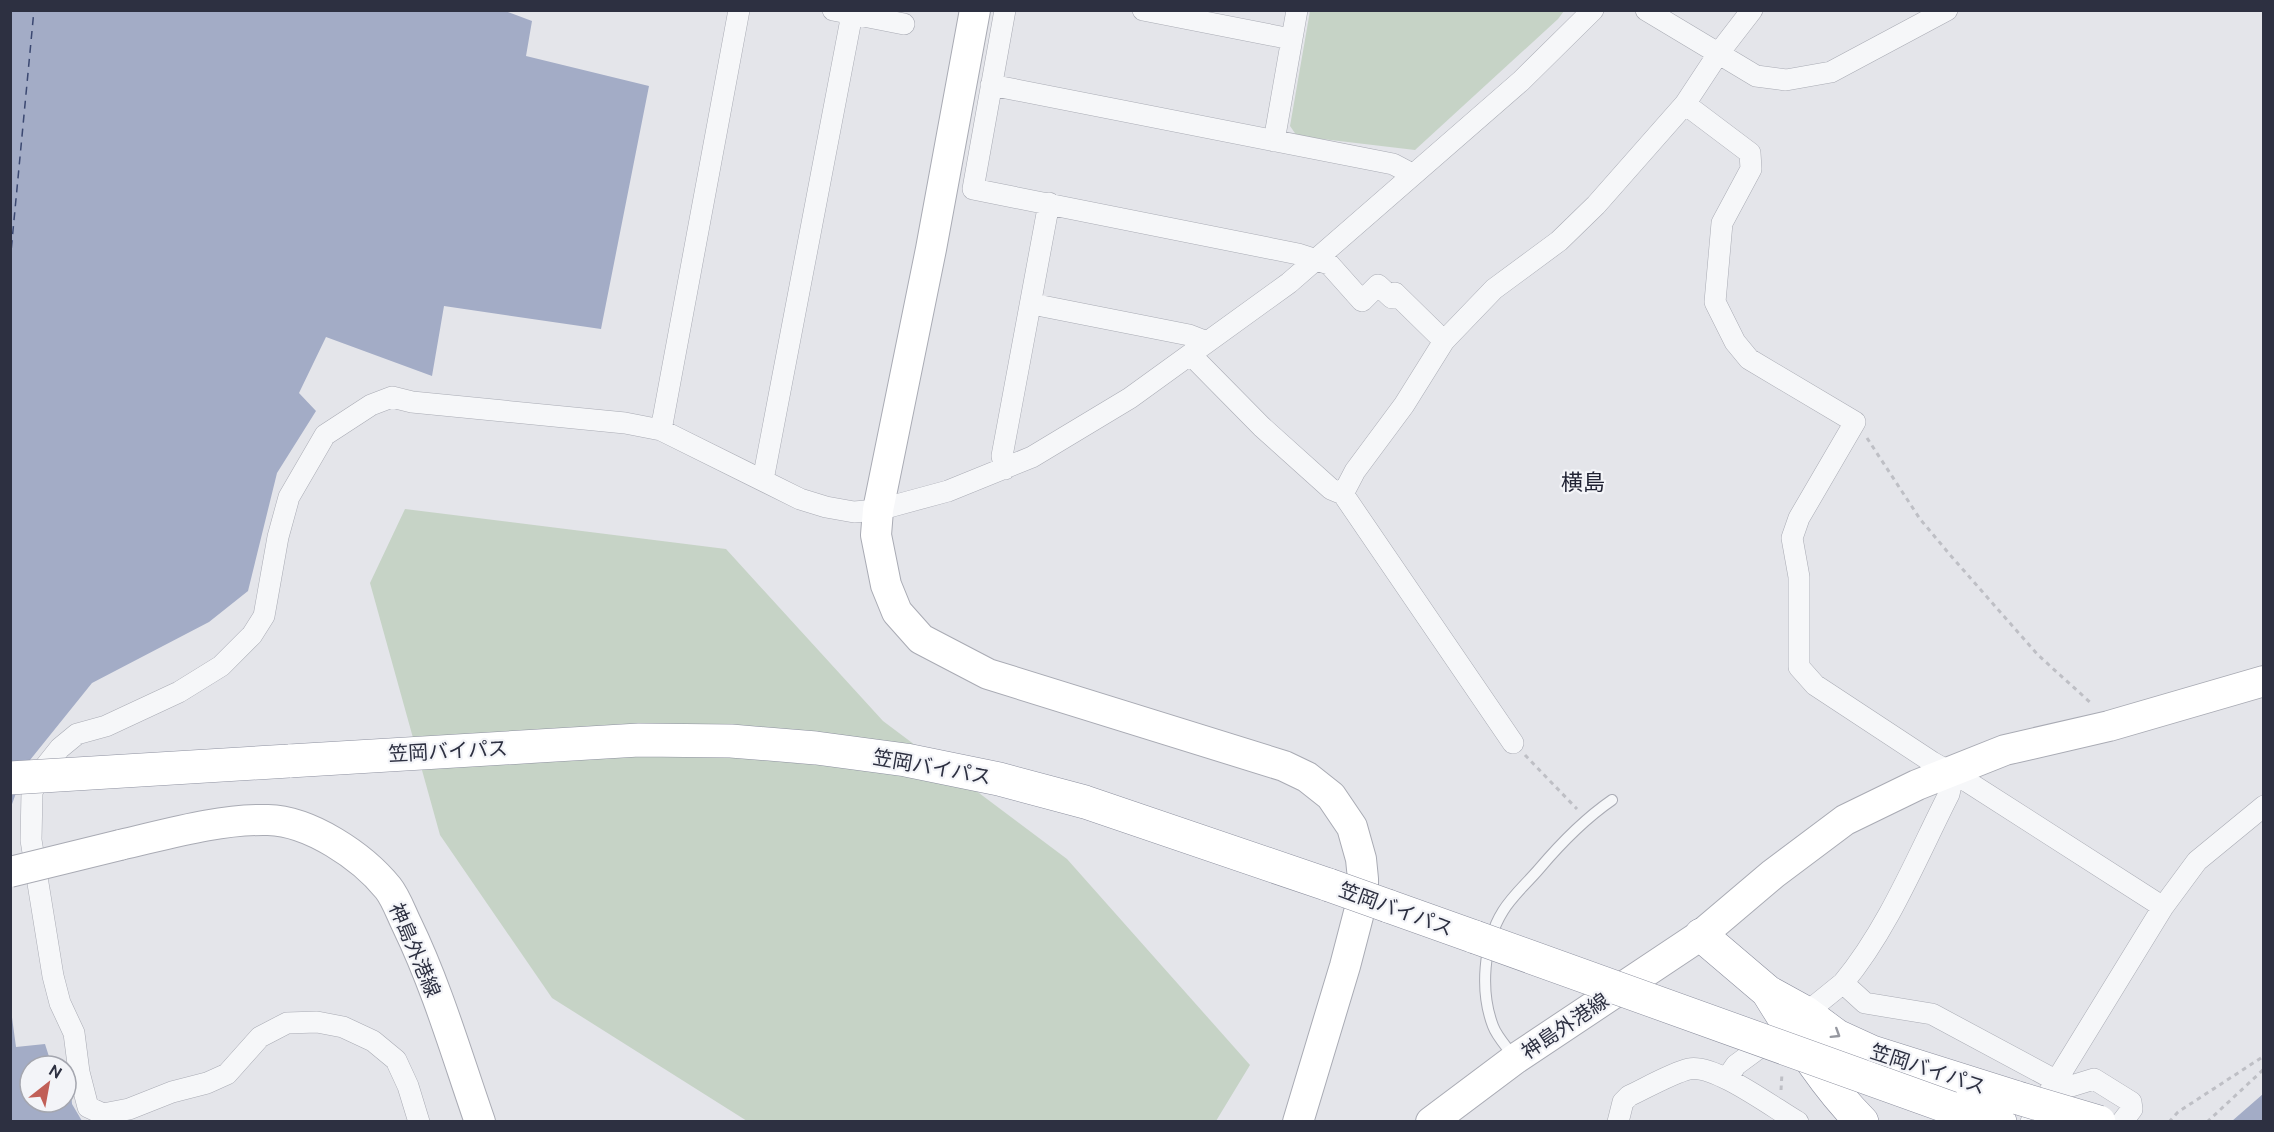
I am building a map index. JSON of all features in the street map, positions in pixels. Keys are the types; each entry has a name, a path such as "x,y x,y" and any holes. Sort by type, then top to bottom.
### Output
{"highway":[{"name":"笠岡バイパス","path":"10,778 639,740 731,741 816,748 906,760 999,779 1096,806 1329,885 1951,1108"},
{"name":"笠岡バイパス","path":"1701,935 1798,1020 1840,1101 1862,1122"},
{"name":"笠岡バイパス","path":"1798,1020 2016,1114 2099,1122"},
{"path":"1951,1108 2016,1114"},
{"path":"1951,1108 1986,1122"}],"street":[{"path":"662,430 739,10"},
{"path":"975,10 878,510 876,535 886,585 897,612 921,639 988,674 1284,766 1307,777 1331,796 1352,827 1361,859 1363,897 1345,966 1298,1122"},
{"path":"1005,10 973,189 1298,254 1329,264 1362,301 1378,285 1392,298 1395,293 1444,341"},
{"path":"1143,10 1291,39"},
{"path":"1274,141 1297,10"},
{"path":"419,1122 408,1086 396,1060 373,1041 343,1027 317,1022 287,1023 261,1036 227,1074 207,1083 172,1092 106,1118 88,1107 83,1095 74,1033 60,1003 53,976 31,840 32,792 44,768 60,748 77,734 106,726 178,692 221,666 252,635 264,616 278,537 290,497 325,435 371,405 392,397 412,402 625,423 662,430 800,499 854,512 878,510 948,492 1032,457 1130,398 1289,283 1521,81 1593,10"},
{"path":"1646,10 1756,76 1786,80 1831,72 1947,10"},
{"path":"1343,494 1354,471 1404,405 1444,341 1494,289 1567,233 1596,204 1685,104 1718,54 1752,10"},
{"path":"763,480 842,12 904,24"},
{"path":"992,85 1393,164 1412,174"},
{"path":"1685,104 1750,153 1751,169 1722,223 1715,302 1721,317 1735,342 1749,359 1855,422 1799,518 1792,538 1799,577 1799,667 1815,685 2163,907"},
{"path":"1005,469 1002,456 1050,204"},
{"path":"1032,304 1189,335 1262,427 1331,489 1343,494 1513,743"},
{"name":"神島外港線","path":"1431,1122 1515,1059 1701,935 1773,874 1845,820 1917,785 2005,750 2109,726 2264,681"},
{"path":"1727,1078 1736,1065 1798,1020 1843,983 1856,967 1880,929 1949,794 1952,785 1951,773"},
{"path":"2016,1114 2056,1081 2163,907 2197,861 2264,806"},
{"name":"神島外港線","path":"10,872 222,822 270,820 303,828 334,842 361,860 389,890 418,947 480,1122"},
{"path":"1843,983 1865,1003 1932,1014 2068,1087 2094,1079 2131,1102 2132,1109 2122,1122"},
{"path":"1618,1122 1623,1102 1629,1096 1690,1068 1702,1069 1727,1078 1784,1116"}],"lane":[{"path":"1515,1059 1494,1029 1484,997 1485,970 1493,932 1503,910 1566,837 1586,818 1612,800"}],"path":[{"path":"1855,422 1920,519 2038,656 2102,712 2109,726"},
{"path":"1513,743 1586,818"},
{"path":"2169,1122 2178,1112 2264,1056"},
{"path":"1783,1064 1780,1096 1784,1116"},
{"path":"2207,1122 2264,1069"}],"green space":[{"path":"1310,11 1564,11 1415,150 1297,136 1290,126"},
{"path":"405,509 726,549 883,721 1067,859 1250,1065 1216,1121 747,1121 552,998 440,835 370,583"}],"water":[{"path":"11,11 505,11 532,21 526,56 649,86 601,329 444,306 432,376 326,337 299,393 316,411 277,473 248,591 209,622 92,683 26,765 11,807"},
{"path":"11,1010 16,1047 45,1044 48,1054 18,1054 18,1114 78,1114 82,1121 11,1121"},
{"path":"2263,1094 2263,1121 2232,1121"}],"ferry route":[{"path":"10,262 34,10"}],"district":[{"name":"横島","path":"1583,482"}]}
